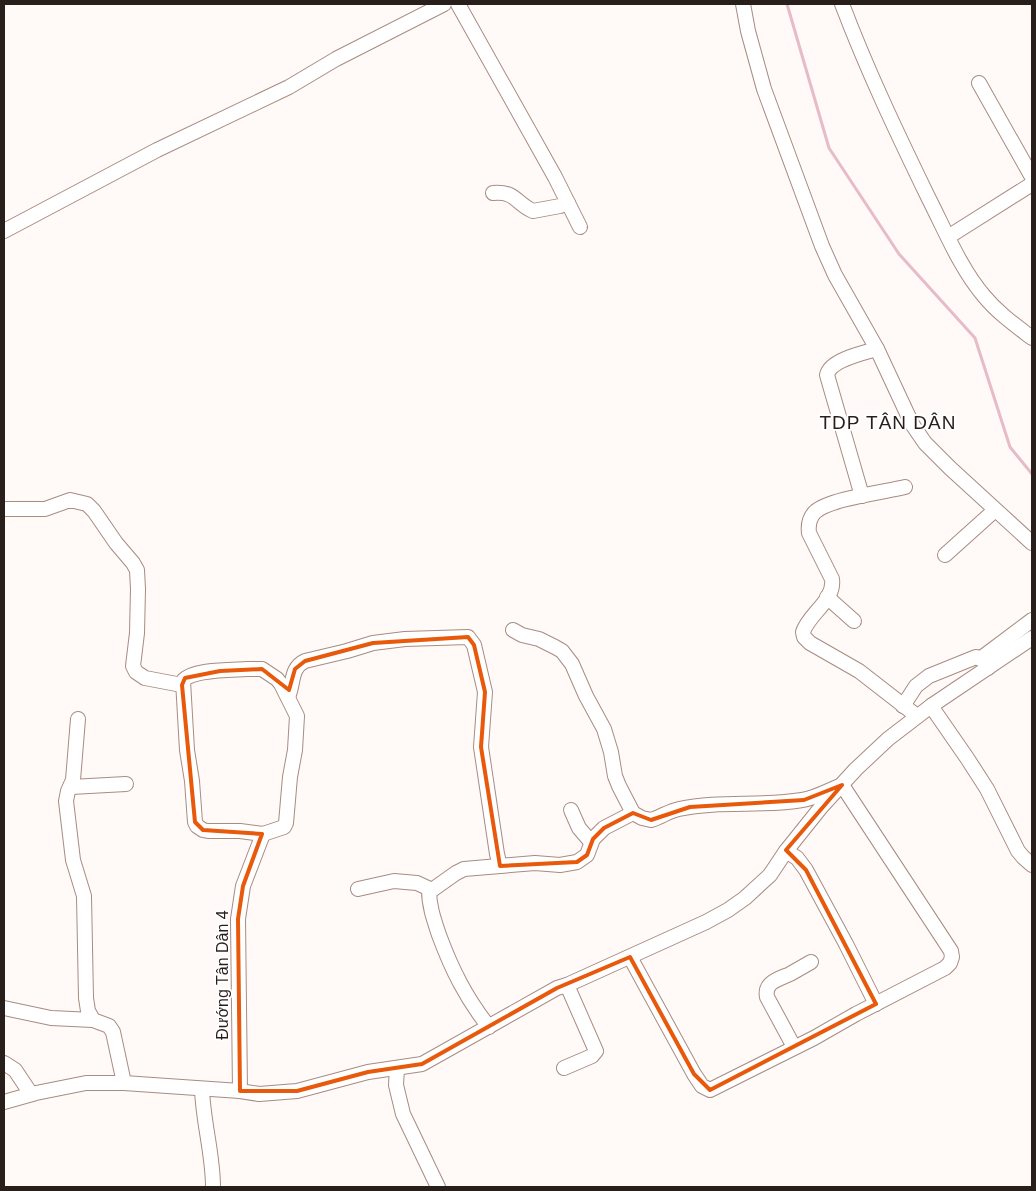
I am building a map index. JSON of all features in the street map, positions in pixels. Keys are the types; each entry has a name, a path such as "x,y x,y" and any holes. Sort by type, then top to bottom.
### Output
{"street":[{"path":"4,231 157,150 289,87 336,59 444,4"},
{"path":"458,4 556,177 580,227"},
{"path":"743,4 748,31 764,89 822,246 835,275 877,349 912,424 919,436 950,468 1032,543"},
{"path":"842,4 884,107 948,237 984,296 1005,317 1032,338"},
{"path":"979,84 1032,177"},
{"path":"948,237 1032,184"},
{"path":"493,193 503,192 510,194 532,211 560,206 568,202"},
{"path":"862,496 827,375 828,370 839,362 877,349"},
{"path":"905,487 830,504 814,512 808,526 809,533 832,580 833,586 803,629 804,637 818,648 859,672 916,716"},
{"path":"4,509 45,509 70,500 87,504 137,570 137,633 133,666 136,672 144,678 182,685"},
{"path":"945,555 995,510"},
{"path":"827,597 854,621"},
{"path":"4,1102 30,1094 86,1083 124,1083 259,1094 297,1091 368,1072 412,1066 429,1061 550,992 694,928 728,910 760,884 776,867 786,851 856,769 888,739 984,663 1032,620"},
{"path":"513,630 522,635 539,639 562,651 572,664 586,696 602,723 611,752 615,776 633,813 642,818 651,820 678,809 690,807 730,803 804,800 842,785"},
{"path":"288,697 295,669 298,664 305,661 373,643 405,639 468,637 474,645 485,692 481,748 500,866"},
{"path":"984,663 1032,638"},
{"path":"903,706 916,686 929,676 973,658 984,663"},
{"path":"262,669 277,679 297,716 295,750 284,827 263,834 240,831 208,831 197,826 187,750 182,685 185,678 201,673 262,669"},
{"path":"931,706 987,789 1018,851 1032,865"},
{"path":"78,719 73,780 66,802 73,860 84,896 86,998 88,1011 93,1020"},
{"path":"71,787 126,784"},
{"path":"630,957 694,1074 706,1089 710,1090 814,1038 945,968 950,963 951,951 842,785"},
{"path":"571,810 579,828 591,842"},
{"path":"358,889 394,881 417,883 432,890 464,869 535,863 560,864 577,862 587,855 591,842 604,828 633,813"},
{"name":"Đướng Tân Dân 4","path":"240,1091 238,919 243,886 263,834"},
{"path":"786,851 797,858 806,870 876,1004"},
{"path":"429,890 430,909 449,963 467,997 489,1026"},
{"path":"794,1047 767,997 766,991 767,987 774,980 811,962"},
{"path":"564,1068 596,1054 567,986"},
{"path":"4,1008 50,1018 93,1020 110,1026 124,1083"},
{"path":"4,1063 15,1070 30,1094"},
{"path":"397,1068 396,1085 398,1100 438,1187"},
{"path":"202,1089 203,1113 211,1157 213,1187"}],"highlighted area":[{"path":"468,637 474,645 485,692 481,747 500,866 577,862 587,855 593,839 604,828 633,813 651,820 690,807 804,800 842,785 786,850 806,870 876,1004 710,1090 694,1074 630,957 557,988 422,1064 368,1072 297,1091 240,1091 238,919 243,886 262,834 203,830 195,822 182,685 185,678 220,671 262,669 289,690 295,669 305,661 373,643"}],"waterway":[{"path":"787,4 829,148 899,254 975,338 1010,447 1032,474"}],"district":[{"name":"TDP TÂN DÂN","path":"888,422"}]}
